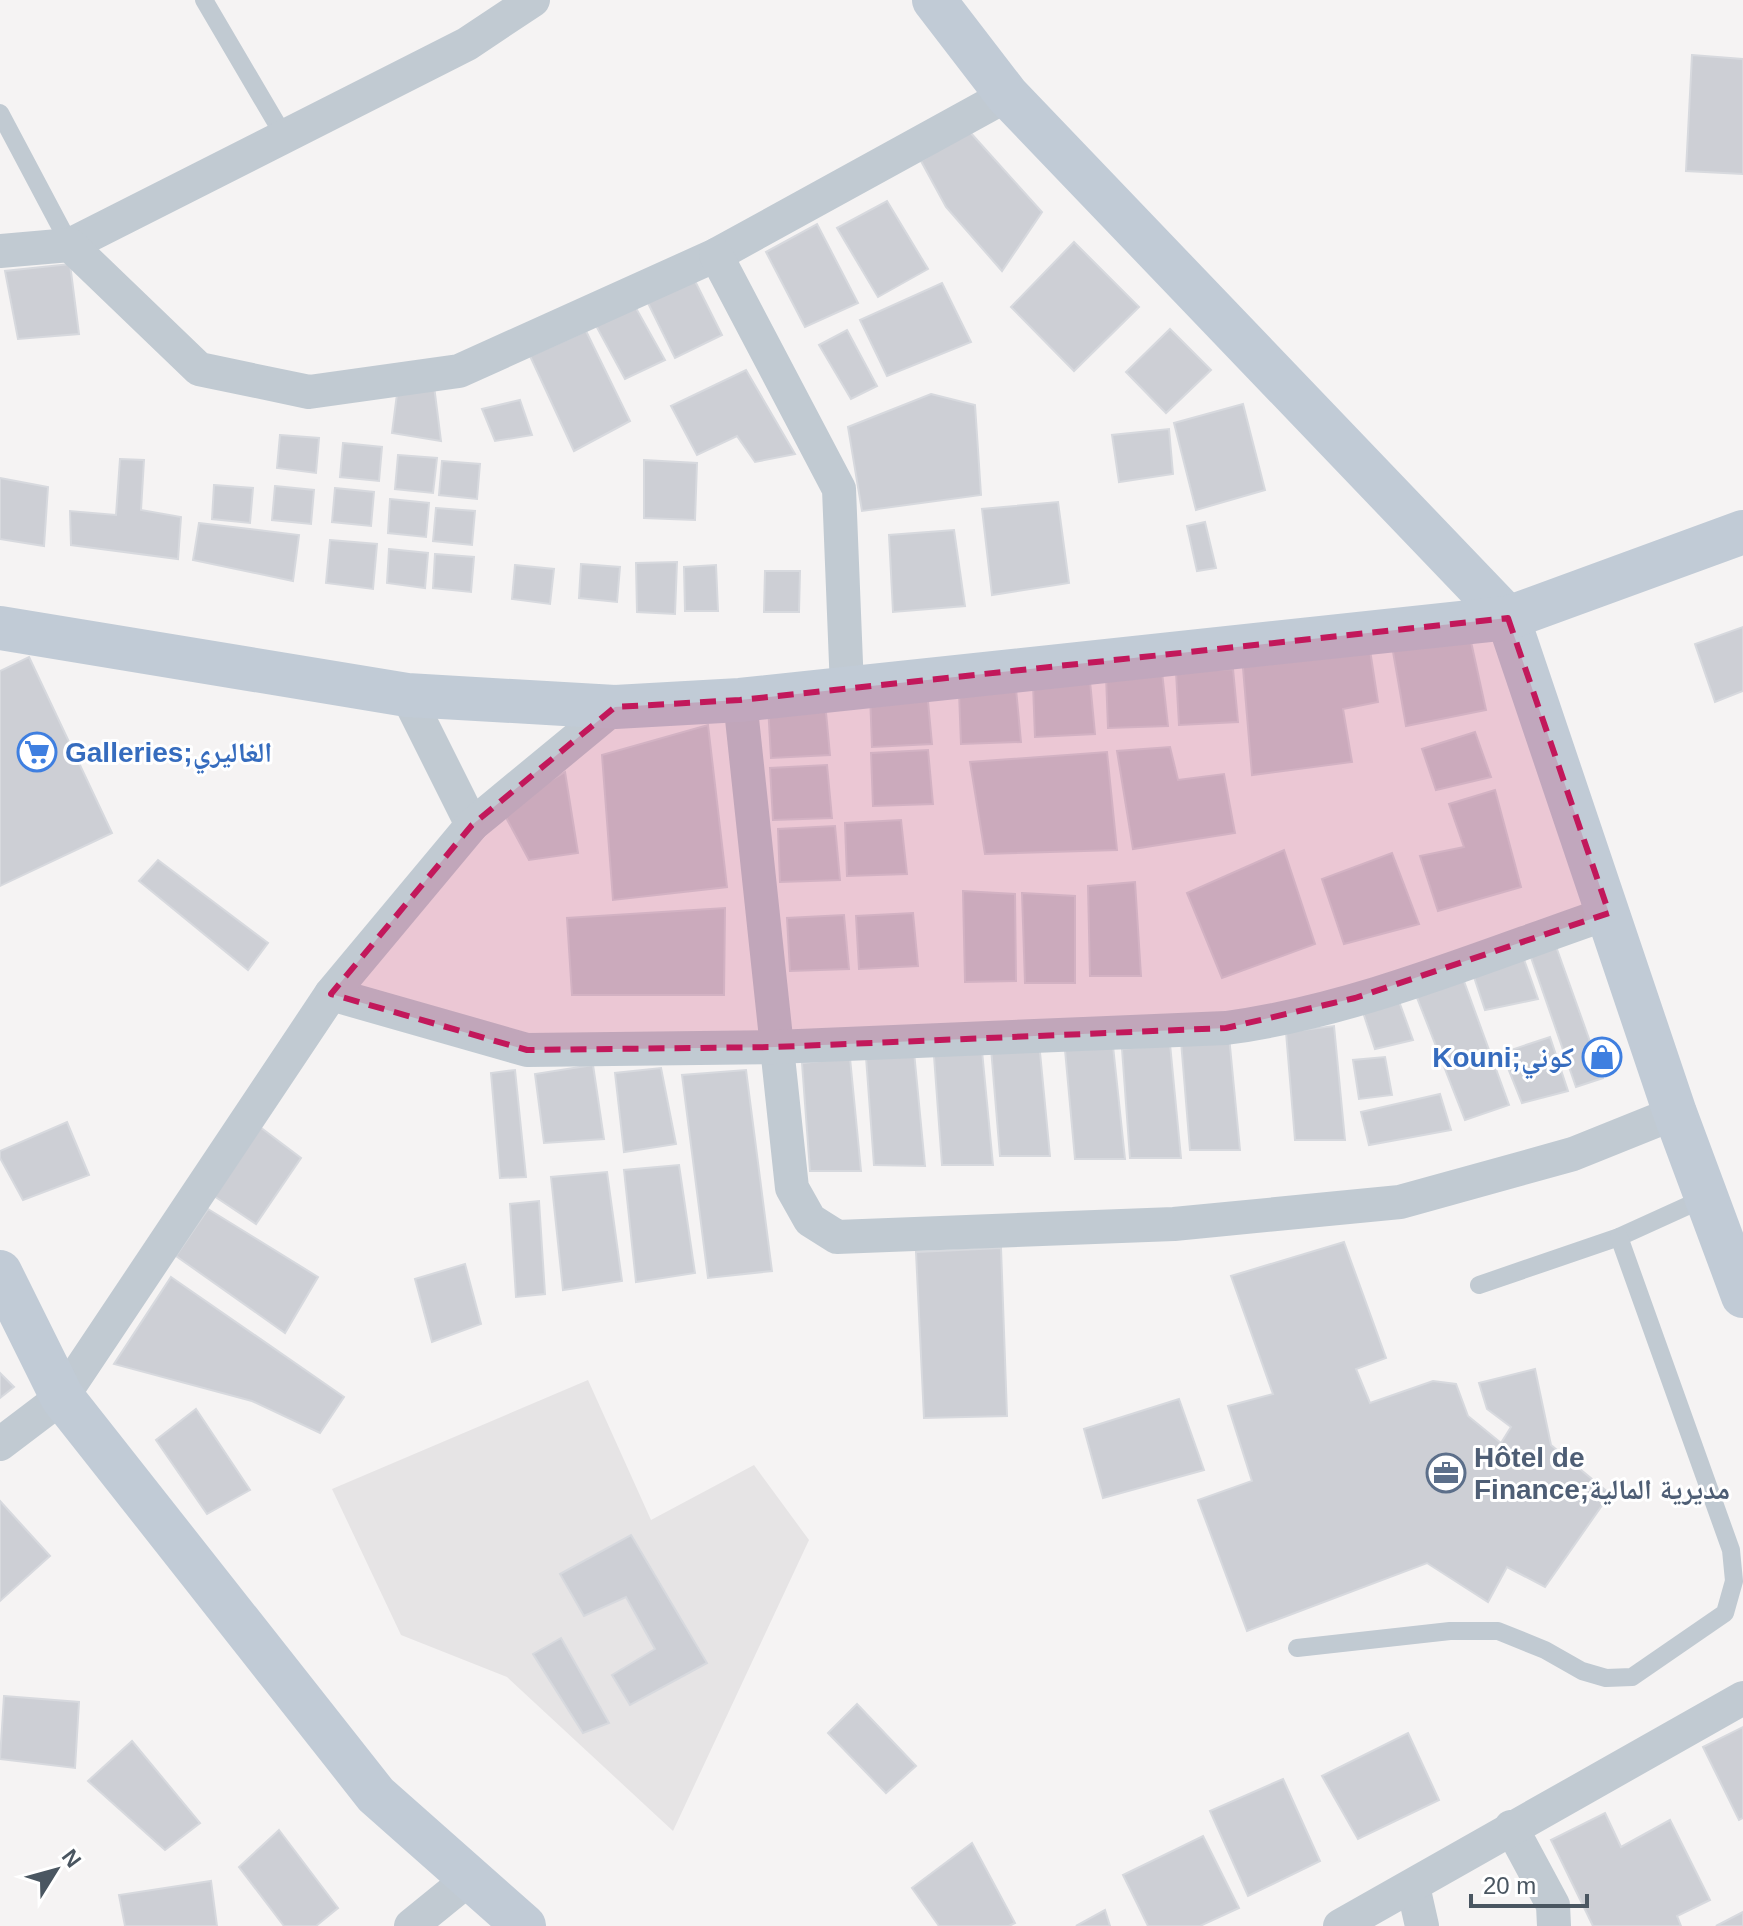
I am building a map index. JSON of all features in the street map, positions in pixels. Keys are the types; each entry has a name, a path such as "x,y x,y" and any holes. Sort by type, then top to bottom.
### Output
{"street":[{"path":"0,251 70,245 467,44 533,0"},
{"path":"934,0 1007,95 1508,618 1675,1113 1743,1296"},
{"path":"70,245 199,369 309,392 459,371 716,255 1007,95"},
{"path":"716,255 839,489 847,688"},
{"path":"0,628 407,695 615,707 740,700 1508,618 1743,532"},
{"path":"407,695 472,825"},
{"path":"740,700 792,1188 810,1220 837,1237 1174,1224 1400,1202 1573,1154 1675,1113"},
{"path":"0,1444 62,1397 331,994 472,825 615,707"},
{"path":"331,994 527,1050 775,1047 1226,1028 1280,1021 1609,913"},
{"path":"0,1272 62,1397 376,1795 524,1926"},
{"path":"1340,1926 1743,1698"},
{"path":"1511,1827 1553,1905 1554,1926"},
{"path":"411,1926 470,1878"},
{"path":"1413,1886 1422,1926"}],"lane":[{"path":"204,0 284,136"},
{"path":"0,113 70,245"},
{"path":"1479,1285 1619,1237 1707,1197"},
{"path":"1297,1648 1450,1631 1498,1631 1545,1650 1582,1671 1606,1678 1632,1677 1725,1613 1734,1581 1731,1550 1619,1237"}],"highlighted area":[{"path":"1508,618 1609,913 1355,998 1226,1028 775,1047 527,1050 331,994 472,825 615,707 740,700"}],"shaded area":[{"path":"588,1380 651,1520 754,1465 809,1540 673,1831 507,1677 401,1635 332,1489"}],"building":[{"path":"1692,55 1743,59 1743,174 1686,171"},
{"path":"969,131 1042,212 1002,271 946,207 921,161"},
{"path":"887,201 928,269 878,297 837,228"},
{"path":"817,224 858,303 805,327 766,252"},
{"path":"1074,242 1139,307 1074,371 1011,307"},
{"path":"70,264 79,334 18,339 5,271"},
{"path":"691,273 722,335 675,358 646,299"},
{"path":"942,283 971,342 887,376 860,320"},
{"path":"632,301 665,360 625,379 594,322"},
{"path":"1170,329 1211,370 1166,413 1126,372"},
{"path":"847,330 877,386 851,399 819,345"},
{"path":"586,331 630,421 574,451 530,356"},
{"path":"746,370 795,454 755,462 737,436 697,455 671,406"},
{"path":"433,378 441,441 392,433 398,386"},
{"path":"931,394 975,405 981,495 862,511 848,427"},
{"path":"520,400 532,435 495,441 482,409"},
{"path":"1243,404 1265,490 1196,510 1174,423"},
{"path":"1169,429 1173,474 1119,482 1112,435"},
{"path":"280,435 319,438 316,473 277,468"},
{"path":"343,443 382,447 379,481 340,477"},
{"path":"398,455 437,458 433,493 395,489"},
{"path":"120,459 144,460 141,510 181,517 178,559 71,545 70,511 116,515"},
{"path":"644,460 697,463 695,520 644,518"},
{"path":"442,461 480,464 477,499 439,495"},
{"path":"0,478 48,487 44,546 0,539"},
{"path":"214,485 253,488 250,523 212,519"},
{"path":"275,486 314,490 311,524 272,520"},
{"path":"335,488 374,492 371,526 332,522"},
{"path":"390,499 429,503 426,537 388,533"},
{"path":"1058,502 1069,583 992,595 982,509"},
{"path":"436,508 475,511 472,545 433,541"},
{"path":"1205,522 1216,568 1197,571 1187,526"},
{"path":"199,523 299,535 293,581 193,560"},
{"path":"954,530 965,606 893,612 889,535"},
{"path":"330,540 377,544 373,589 326,583"},
{"path":"389,549 428,553 425,588 387,583"},
{"path":"435,554 474,557 471,592 433,588"},
{"path":"677,562 675,614 637,612 636,563"},
{"path":"581,564 620,567 617,602 579,598"},
{"path":"515,565 554,569 550,604 512,599"},
{"path":"716,565 718,611 685,611 684,567"},
{"path":"765,571 800,571 799,612 764,612"},
{"path":"1743,627 1743,691 1715,702 1695,644"},
{"path":"1468,628 1486,710 1406,726 1392,646"},
{"path":"1368,637 1378,702 1343,709 1352,762 1252,775 1242,656"},
{"name":"Galleries;الغاليري","path":"29,657 112,833 0,886 0,671"},
{"path":"1233,669 1238,722 1179,725 1176,672"},
{"path":"1162,672 1168,726 1108,728 1106,675"},
{"path":"1090,681 1095,734 1035,737 1033,684"},
{"path":"1016,689 1021,742 961,744 959,692"},
{"path":"927,691 932,744 872,747 870,694"},
{"path":"825,702 830,755 771,758 768,705"},
{"path":"708,725 727,887 613,900 602,755"},
{"path":"1475,732 1491,777 1436,790 1422,749"},
{"path":"1170,747 1178,780 1224,774 1235,833 1133,849 1117,751"},
{"path":"928,750 933,804 873,806 871,753"},
{"path":"1107,752 1117,850 985,854 970,762"},
{"path":"827,765 832,818 773,820 770,768"},
{"path":"565,772 578,853 529,860 502,810"},
{"path":"1495,790 1521,887 1438,911 1420,856 1464,847 1449,804"},
{"path":"901,820 907,874 847,876 845,823"},
{"path":"835,826 840,880 780,882 778,829"},
{"path":"1284,850 1315,944 1222,978 1187,893"},
{"path":"1392,853 1419,924 1344,944 1322,879"},
{"path":"158,860 268,943 248,970 139,881"},
{"path":"1135,882 1141,976 1090,976 1088,886"},
{"path":"963,891 1015,894 1016,981 965,982"},
{"path":"1022,893 1075,896 1075,983 1025,983"},
{"path":"725,908 724,995 572,995 567,918"},
{"path":"913,913 918,966 859,969 856,916"},
{"path":"844,915 849,969 790,971 787,918"},
{"path":"1553,938 1603,1078 1576,1087 1527,946"},
{"path":"1521,951 1538,999 1485,1010 1470,965"},
{"path":"1461,973 1509,1105 1465,1120 1414,990"},
{"path":"1396,993 1413,1040 1375,1049 1360,1003"},
{"path":"1334,1026 1345,1140 1295,1140 1286,1032"},
{"path":"1229,1036 1240,1150 1190,1150 1181,1041"},
{"path":"1550,1037 1568,1091 1522,1103 1502,1053"},
{"path":"1039,1042 1050,1156 1000,1156 991,1048"},
{"path":"1170,1044 1181,1158 1130,1158 1122,1049"},
{"path":"1113,1046 1125,1159 1075,1159 1065,1050"},
{"path":"982,1051 993,1165 942,1165 934,1056"},
{"path":"914,1052 925,1166 874,1165 866,1057"},
{"path":"1385,1057 1392,1095 1359,1099 1353,1060"},
{"path":"850,1058 861,1171 810,1171 802,1063"},
{"path":"593,1065 604,1139 544,1143 535,1074"},
{"path":"661,1068 676,1144 624,1152 615,1073"},
{"path":"515,1070 526,1177 500,1178 491,1073"},
{"path":"746,1070 772,1271 708,1278 682,1075"},
{"path":"1440,1094 1451,1130 1369,1145 1361,1112"},
{"path":"67,1122 89,1175 23,1200 0,1158 0,1151"},
{"path":"256,1124 301,1158 256,1224 214,1196"},
{"path":"679,1165 695,1273 636,1282 624,1170"},
{"path":"607,1172 622,1281 563,1290 551,1177"},
{"path":"539,1201 545,1294 516,1297 510,1204"},
{"path":"208,1209 318,1277 285,1333 176,1256"},
{"path":"1344,1242 1386,1358 1356,1369 1370,1403 1433,1381 1456,1384 1468,1416 1501,1443 1511,1427 1487,1409 1479,1383 1535,1369 1551,1445 1610,1494 1545,1587 1507,1567 1488,1602 1427,1563 1247,1631 1198,1500 1252,1481 1228,1406 1273,1394 1231,1276"},
{"path":"1001,1248 1007,1416 924,1418 916,1252"},
{"path":"465,1264 481,1324 432,1342 415,1279"},
{"path":"171,1277 344,1397 320,1433 252,1401 114,1364"},
{"path":"0,1373 14,1387 0,1398"},
{"path":"1179,1399 1204,1470 1103,1498 1084,1429"},
{"path":"196,1409 250,1490 207,1514 156,1440"},
{"path":"0,1501 50,1556 0,1601"},
{"path":"631,1535 707,1663 630,1705 612,1675 655,1649 626,1597 584,1616 560,1574"},
{"path":"561,1638 609,1723 583,1733 533,1654"},
{"path":"4,1696 79,1702 75,1768 0,1759"},
{"path":"857,1704 916,1766 886,1793 828,1733"},
{"path":"1743,1727 1743,1818 1739,1820 1703,1747"},
{"path":"1408,1733 1439,1800 1358,1839 1322,1776"},
{"path":"132,1741 200,1823 165,1850 88,1781"},
{"path":"1283,1779 1320,1861 1248,1896 1210,1811"},
{"path":"1605,1813 1621,1847 1670,1820 1710,1900 1677,1916 1681,1926 1593,1926 1551,1840"},
{"path":"279,1830 338,1908 316,1926 284,1926 239,1867"},
{"path":"1203,1836 1239,1908 1200,1926 1148,1926 1123,1875"},
{"path":"972,1843 1015,1923 1009,1926 939,1926 912,1888"},
{"path":"211,1881 217,1926 125,1926 119,1895"},
{"path":"1105,1910 1110,1926 1076,1926"},
{"path":"1743,1912 1743,1926 1716,1926"}],"place":[{"name":"Galleries;الغاليري","path":"37,752"},
{"name":"Kouni;كوني","path":"1602,1057"},
{"name":"Hôtel de Finance;مديرية المالية","path":"1446,1473"}]}
